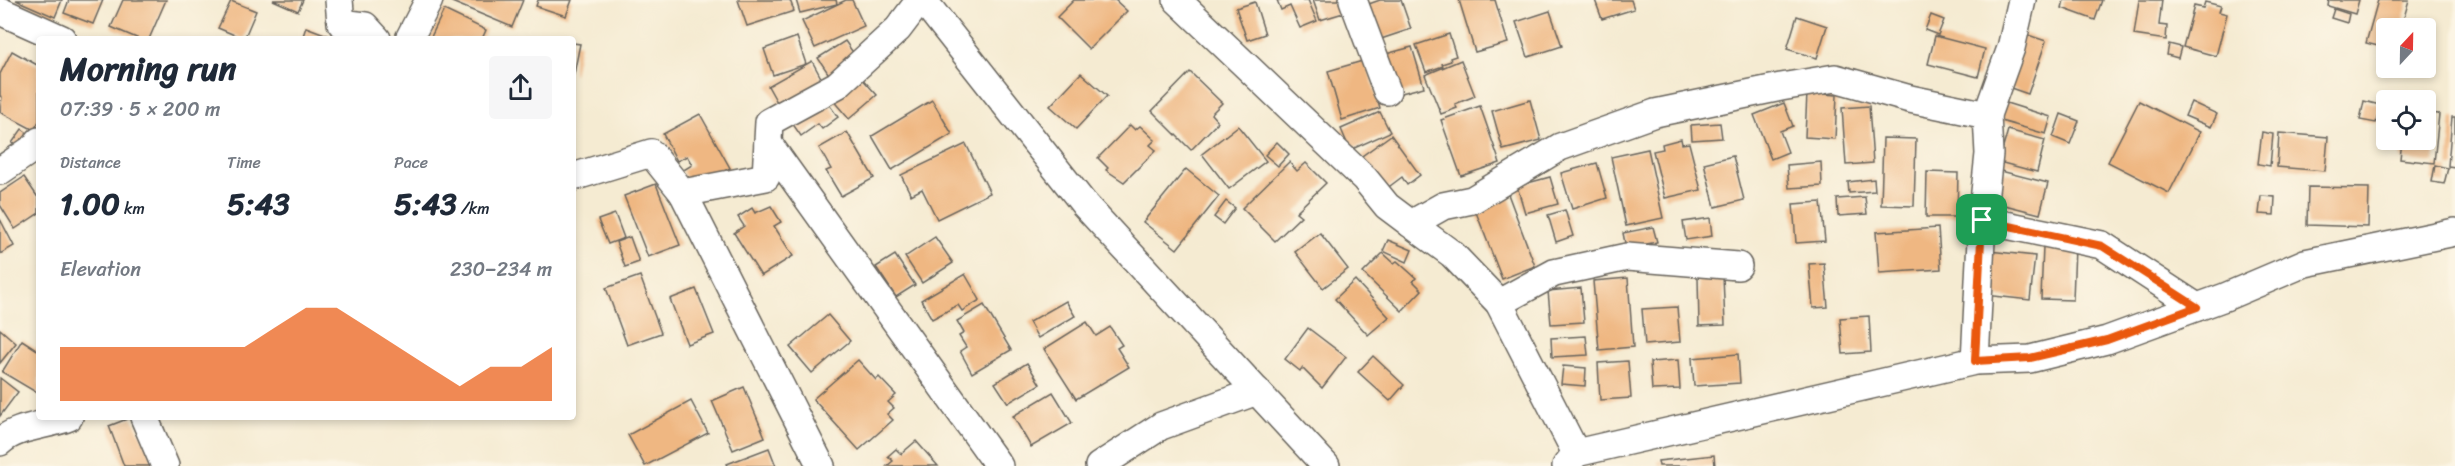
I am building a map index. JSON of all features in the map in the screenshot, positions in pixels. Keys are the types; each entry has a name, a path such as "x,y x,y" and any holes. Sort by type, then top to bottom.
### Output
{"street":[{"path":"339,0 342,23 365,26 374,36"},
{"path":"411,36 429,0"},
{"path":"683,193 766,177 769,122 837,85 898,29 921,0 1084,204 1326,466"},
{"path":"1177,0 1365,179 1387,206 1452,254 1499,303 1571,460 1975,361 2030,358 2107,340 2197,307 2305,263 2455,232"},
{"path":"1353,0 1387,91"},
{"path":"1975,361 1982,220 1989,154 1987,115 2011,48 2022,0"},
{"path":"0,11 55,36"},
{"path":"1411,224 1443,206 1472,200 1560,147 1654,114 1780,87 1836,78 1910,99 1987,115"},
{"path":"768,143 999,466"},
{"path":"0,171 36,146"},
{"path":"576,176 651,153 683,193 821,466"},
{"path":"1982,220 2102,246 2197,307"},
{"path":"1499,303 1554,273 1627,257 1738,267"},
{"path":"1099,466 1161,426 1257,391"},
{"path":"0,442 10,433 58,420"},
{"path":"145,420 165,466"}],"building":[{"path":"16,0 62,0 55,17"},
{"path":"69,0 103,0 93,24 64,13"},
{"path":"123,0 166,0 150,36 132,36 111,27"},
{"path":"273,0 303,0 298,11"},
{"path":"453,0 523,0 512,27 452,2"},
{"path":"538,0 572,0 566,16 536,6"},
{"path":"738,0 790,0 794,11 747,26"},
{"path":"796,0 836,0 837,4 800,13"},
{"path":"846,0 852,0 864,26 815,48 802,21"},
{"path":"1074,0 1115,0 1127,11 1089,49 1057,17"},
{"path":"1277,0 1308,0 1317,21 1300,28 1290,6 1281,10"},
{"path":"1313,0 1346,0 1350,11 1320,20"},
{"path":"1380,0 1401,0 1411,29 1378,40 1366,5"},
{"path":"1459,0 1495,0 1508,43 1475,52"},
{"path":"1595,0 1631,0 1634,9 1602,19"},
{"path":"2064,0 2102,0 2095,20 2062,8"},
{"path":"2139,0 2162,0 2159,25 2167,26 2166,40 2134,35"},
{"path":"2329,0 2359,0 2355,14 2328,6"},
{"path":"2378,0 2409,0 2404,18 2376,18 2376,46 2366,43"},
{"path":"231,1 256,11 245,36 237,36 218,28"},
{"path":"1255,2 1265,34 1247,40 1236,8"},
{"path":"2205,2 2221,6 2219,12 2227,14 2216,56 2183,47 2194,6 2203,8"},
{"path":"2334,9 2349,14 2347,23 2331,18"},
{"path":"444,10 486,30 483,36 431,36"},
{"path":"1550,11 1562,46 1528,57 1516,22"},
{"path":"1931,15 1944,20 1938,35 1925,30"},
{"path":"1797,16 1827,26 1817,58 1787,49"},
{"path":"306,27 330,36 303,36"},
{"path":"2022,33 2046,41 2028,94 2005,86"},
{"path":"1449,34 1456,56 1450,58 1451,61 1442,64 1443,66 1426,72 1416,45"},
{"path":"1935,36 1985,49 1978,77 1928,64"},
{"path":"797,37 806,64 773,75 764,49"},
{"path":"845,41 859,61 832,79 818,58"},
{"path":"576,43 580,44 576,64"},
{"path":"2169,44 2181,47 2178,58 2167,55"},
{"path":"1412,47 1424,87 1394,95 1382,55"},
{"path":"12,51 36,64 36,126 34,130 0,112 2,97 0,96 0,74"},
{"path":"1366,60 1380,108 1342,120 1328,71"},
{"path":"1461,60 1475,96 1455,104 1457,108 1441,114 1425,75"},
{"path":"812,61 826,87 782,111 768,86"},
{"path":"1190,72 1222,103 1211,114 1218,122 1191,150 1152,111"},
{"path":"1081,73 1107,96 1076,129 1050,106"},
{"path":"858,74 877,95 849,119 831,98"},
{"path":"1807,93 1837,95 1835,139 1805,137"},
{"path":"823,96 838,117 822,129 818,124 801,136 790,120"},
{"path":"932,100 952,134 892,170 872,136"},
{"path":"1530,100 1541,140 1503,150 1492,111"},
{"path":"2000,101 2051,117 2046,134 1994,119"},
{"path":"2139,101 2200,132 2169,193 2108,162"},
{"path":"2364,101 2376,104 2376,123 2360,120"},
{"path":"2191,102 2217,114 2211,127 2185,116"},
{"path":"1784,103 1793,126 1780,131 1788,152 1771,159 1754,115"},
{"path":"1480,106 1500,163 1461,176 1441,120"},
{"path":"1869,106 1873,163 1846,165 1842,108"},
{"path":"1380,112 1390,132 1350,150 1341,129"},
{"path":"700,114 730,168 692,188 682,171 692,165 687,156 677,161 663,134"},
{"path":"2061,114 2079,121 2070,144 2053,137"},
{"path":"2436,114 2439,114 2436,143"},
{"path":"2452,117 2455,117 2455,167 2448,166"},
{"path":"1720,123 1722,138 1692,140 1691,125"},
{"path":"1130,125 1135,130 1140,126 1155,140 1150,145 1156,150 1124,182 1106,170 1108,168 1098,158"},
{"path":"1238,126 1266,161 1229,189 1202,154"},
{"path":"22,129 33,137 23,151 12,143"},
{"path":"2008,130 2045,140 2037,172 1999,162"},
{"path":"847,132 874,178 841,196 826,171 831,169 819,148"},
{"path":"2262,132 2273,134 2270,166 2258,164"},
{"path":"2279,133 2328,137 2325,171 2277,167"},
{"path":"1391,135 1420,175 1407,185 1402,177 1386,189 1362,156"},
{"path":"1883,138 1916,139 1914,206 1881,205"},
{"path":"1681,139 1682,144 1689,143 1701,190 1665,198 1653,151 1663,149 1662,144"},
{"path":"1277,142 1289,154 1278,166 1265,155"},
{"path":"966,144 990,193 937,219 922,189 911,195 901,175"},
{"path":"1648,149 1663,218 1626,226 1611,157"},
{"path":"2401,150 2435,150 2434,163 2400,159"},
{"path":"1733,156 1744,200 1715,207 1704,163"},
{"path":"1289,162 1297,171 1306,163 1326,183 1296,212 1301,216 1275,241 1242,208"},
{"path":"1821,162 1822,186 1789,188 1787,165"},
{"path":"1597,163 1607,198 1572,209 1561,173"},
{"path":"2435,165 2448,168 2444,184 2432,182"},
{"path":"1186,169 1219,196 1177,249 1143,222"},
{"path":"1997,170 2048,183 2040,214 1989,201"},
{"path":"1927,172 1958,173 1957,217 1926,217"},
{"path":"24,177 36,195 36,215 15,229 0,205 0,193"},
{"path":"1550,177 1558,204 1525,213 1517,186"},
{"path":"1874,179 1875,191 1849,193 1848,182"},
{"path":"656,184 680,245 648,257 624,196"},
{"path":"2308,187 2369,188 2368,227 2307,225"},
{"path":"1508,194 1535,266 1502,279 1474,207"},
{"path":"2261,196 2275,197 2274,215 2259,214"},
{"path":"1865,197 1867,214 1838,216 1837,199"},
{"path":"1226,201 1235,208 1223,224 1214,217"},
{"path":"1821,202 1825,241 1796,243 1793,204"},
{"path":"771,206 781,222 774,226 793,256 761,276 734,233 744,226 738,217 752,208 755,213"},
{"path":"1565,210 1573,236 1556,242 1548,215"},
{"path":"615,214 624,238 608,244 598,220"},
{"path":"1710,218 1712,236 1686,240 1683,222"},
{"path":"0,219 14,246 0,254"},
{"path":"1653,227 1657,242 1626,248 1623,233"},
{"path":"1938,228 1941,269 1879,273 1876,232"},
{"path":"1320,233 1348,269 1323,288 1295,252"},
{"path":"630,237 639,262 625,267 616,242"},
{"path":"935,237 953,263 922,283 905,257"},
{"path":"1388,240 1412,250 1407,262 1383,251"},
{"path":"2043,246 2075,247 2073,300 2041,299"},
{"path":"1989,251 2035,256 2030,300 1985,295"},
{"path":"1383,253 1394,263 1397,261 1416,278 1413,281 1422,290 1402,311 1363,273"},
{"path":"895,255 915,285 896,297 876,267"},
{"path":"1824,263 1828,307 1813,308 1809,264"},
{"path":"965,274 980,300 962,311 958,305 932,319 921,300"},
{"path":"640,276 661,333 627,345 606,288"},
{"path":"1723,276 1725,325 1699,326 1698,277"},
{"path":"1628,278 1633,347 1599,350 1593,281"},
{"path":"1355,280 1389,317 1368,335 1335,299"},
{"path":"1581,288 1584,322 1551,324 1548,291"},
{"path":"696,289 714,334 687,344 670,299"},
{"path":"1066,301 1075,316 1038,338 1029,322"},
{"path":"984,305 1011,350 972,373 960,351 966,347 959,336 964,333 957,321"},
{"path":"1677,307 1680,342 1645,345 1642,309"},
{"path":"828,315 850,341 812,373 790,347"},
{"path":"1869,316 1871,352 1843,354 1840,318"},
{"path":"1087,322 1096,336 1110,327 1122,345 1117,348 1129,367 1076,399 1044,349"},
{"path":"1308,328 1346,357 1322,388 1302,368 1300,371 1285,359"},
{"path":"0,329 16,343 0,363"},
{"path":"1586,336 1588,355 1552,357 1551,338"},
{"path":"22,340 36,349 36,392 2,372"},
{"path":"1738,354 1740,383 1694,386 1692,358"},
{"path":"1373,356 1404,385 1390,401 1358,372"},
{"path":"858,360 876,380 879,377 896,395 888,402 894,408 887,414 893,420 859,450 813,399"},
{"path":"1678,360 1680,389 1652,390 1650,362"},
{"path":"1628,361 1631,398 1600,400 1598,363"},
{"path":"1027,363 1040,384 1008,403 995,383"},
{"path":"1563,366 1586,368 1585,386 1561,384"},
{"path":"0,378 18,392 0,416"},
{"path":"744,387 765,437 733,450 712,401"},
{"path":"1053,392 1072,423 1031,447 1013,416"},
{"path":"691,401 708,433 645,466 628,435"},
{"path":"124,420 133,420 156,466 124,466 109,426"},
{"path":"916,441 938,466 887,466 893,461 888,456 896,449 901,454"},
{"path":"769,448 776,466 728,466 727,464"},
{"path":"1714,455 1715,466 1659,466 1658,461"}],"route":[{"path":"1982,220 2102,246 2197,307 2107,340 2030,358 1975,361 1982,220"}]}
